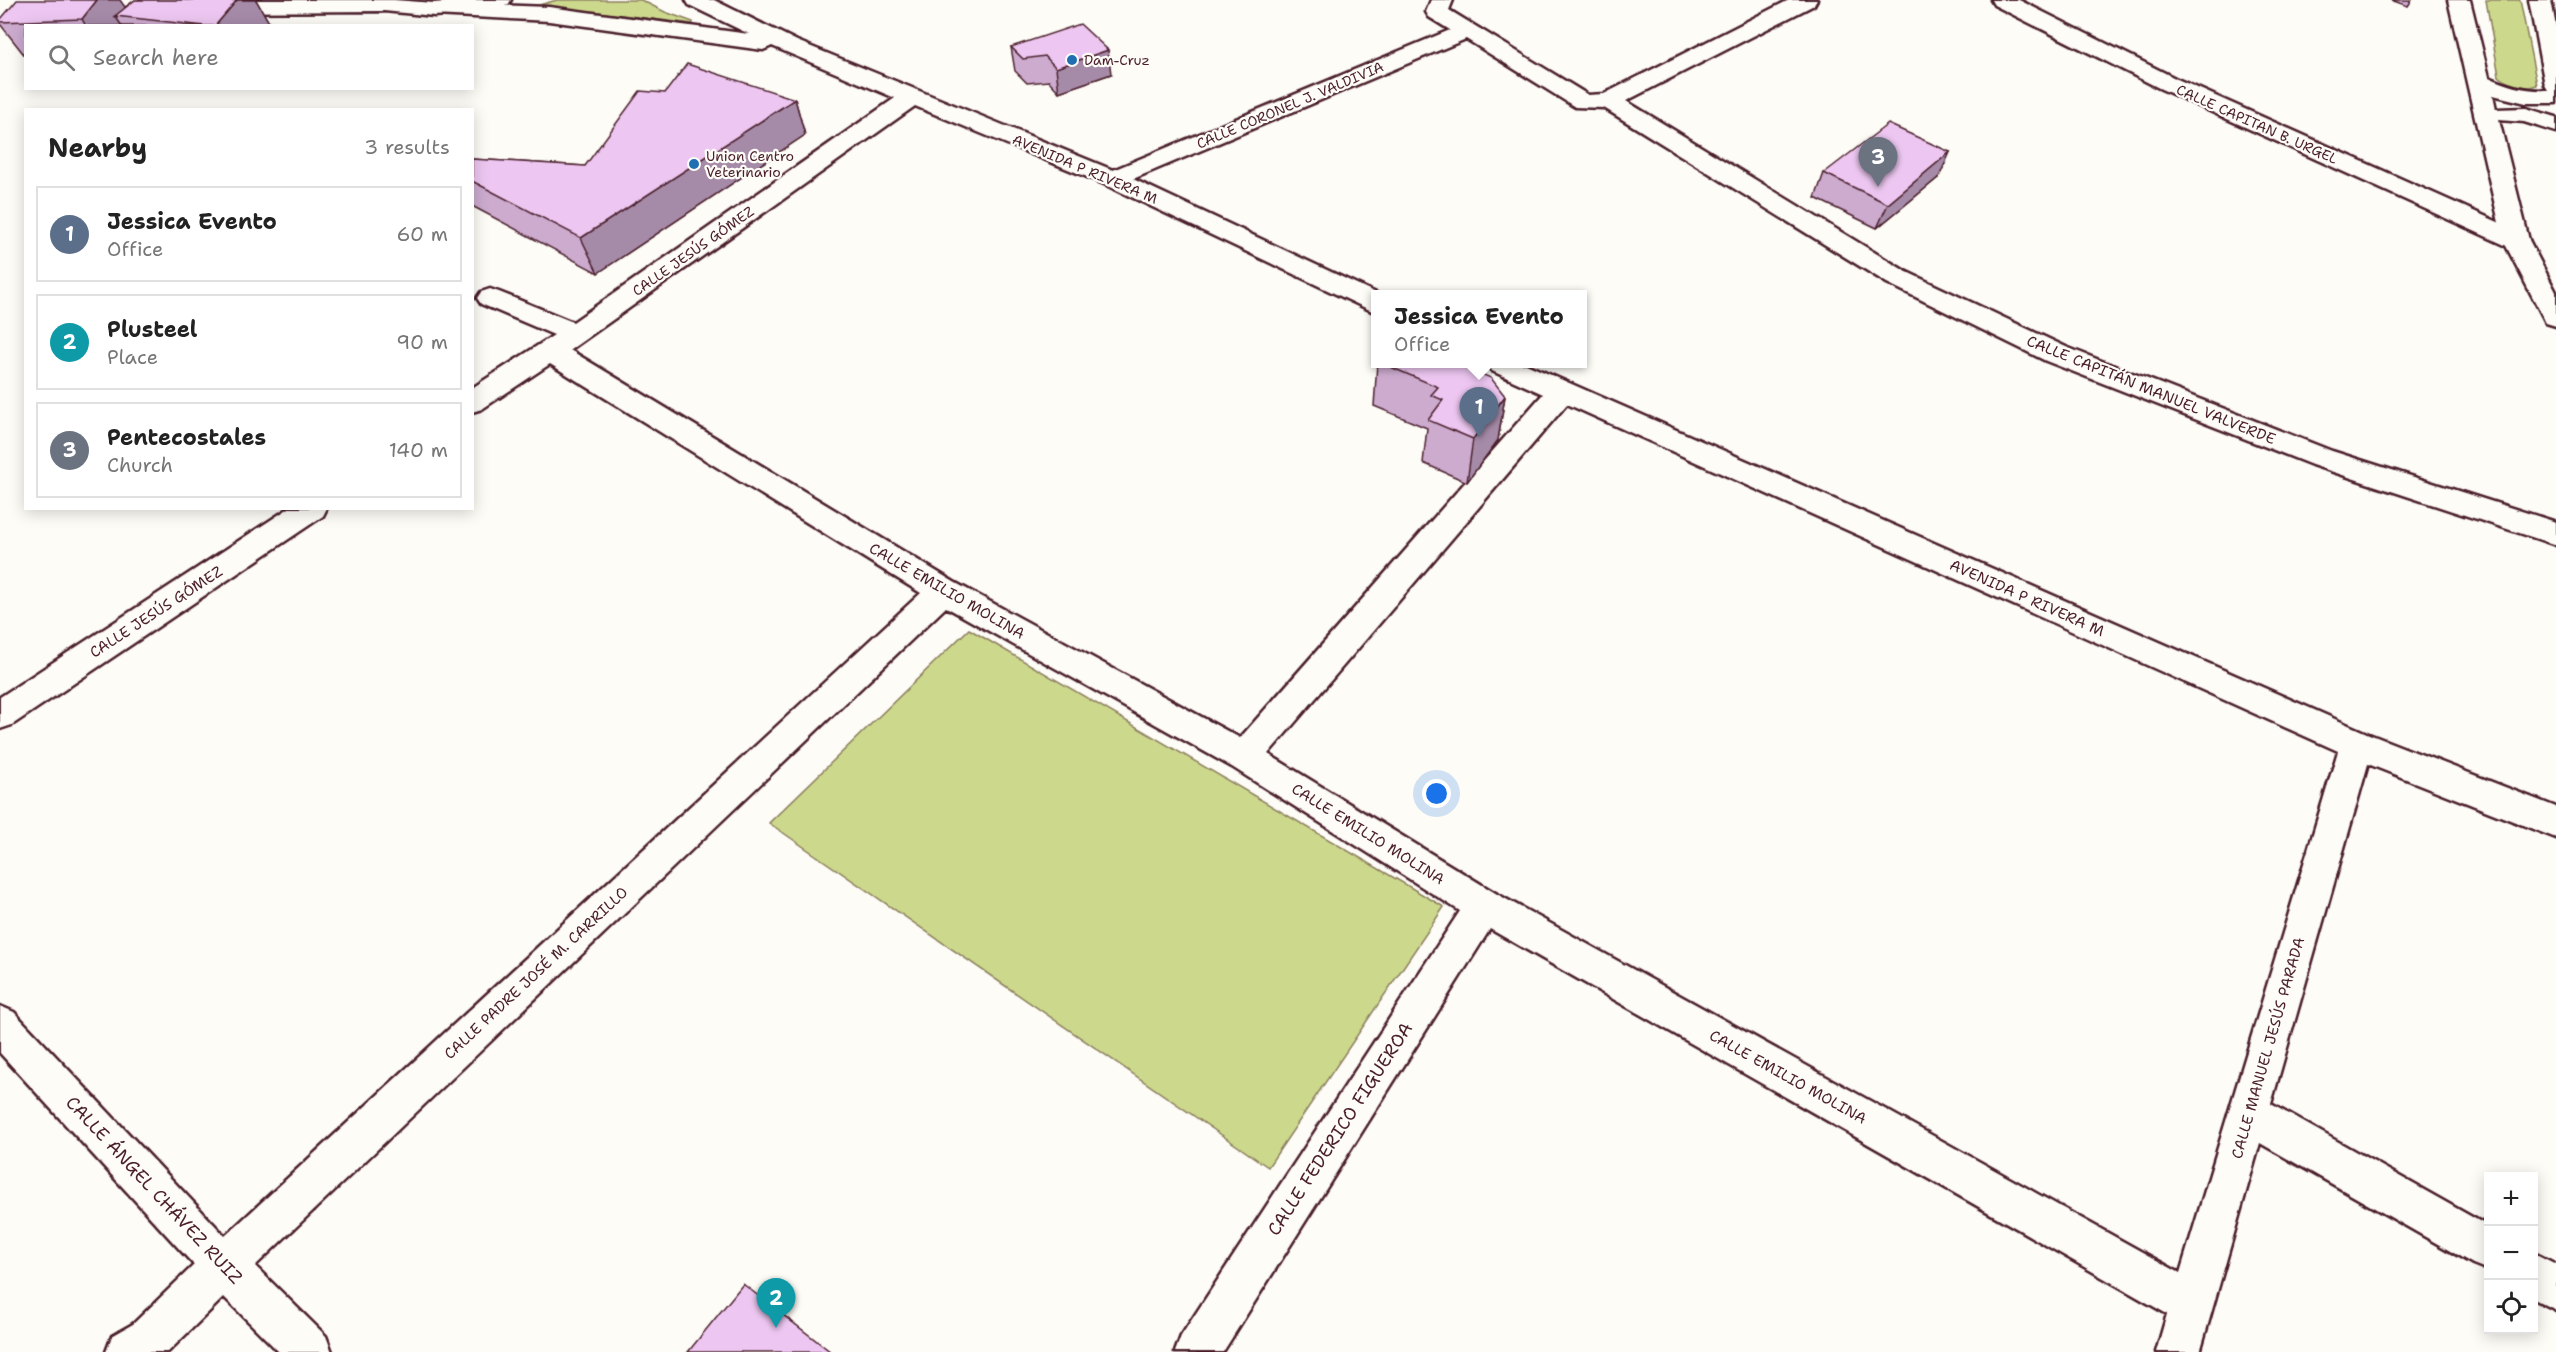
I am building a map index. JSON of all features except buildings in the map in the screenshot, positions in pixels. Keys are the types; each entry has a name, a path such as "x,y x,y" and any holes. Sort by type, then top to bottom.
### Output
{"street":[{"path":"189,6 378,3 434,9 500,0"},
{"name":"AVENIDA P RIVERA M","path":"697,0 789,46 1113,179 1371,302"},
{"path":"1442,0 1437,12 1583,102 1609,100 1806,0"},
{"name":"CALLE CAPITAN B. URGEL","path":"2002,0 2167,83 2516,240"},
{"path":"2459,0 2489,118 2516,240 2556,317"},
{"path":"2540,0 2556,85"},
{"name":"AVENIDA P RIVERA M","path":"434,9 549,14 789,46"},
{"name":"CALLE CORONEL J. VALDIVIA","path":"1113,179 1466,31"},
{"path":"2480,82 2520,96 2541,98 2556,96"},
{"name":"CALLE JESÚS GÓMEZ","path":"474,401 563,342 912,98"},
{"name":"CALLE CAPITÁN MANUEL VALVERDE","path":"1609,100 1896,278 2056,354 2322,459 2556,534"},
{"path":"2489,118 2505,114 2526,115 2556,125"},
{"name":"CALLE EMILIO MOLINA","path":"490,298 563,342 943,591 1244,757 1484,906 2192,1304"},
{"name":"AVENIDA P RIVERA M","path":"1512,368 1561,392 2357,744 2556,823"},
{"path":"1244,757 1561,392"},
{"name":"CALLE JESÚS GÓMEZ","path":"0,714 309,510"},
{"name":"CALLE PADRE JOSÉ M. CARRILLO","path":"128,1352 149,1340 224,1266 943,591"},
{"name":"CALLE MANUEL JESÚS PARADA","path":"2178,1352 2357,744"},
{"name":"CALLE FEDERICO FIGUEROA","path":"1197,1352 1484,906"},
{"name":"CALLE ÁNGEL CHÁVEZ RUIZ","path":"0,1025 224,1266 310,1352"},
{"path":"2249,1114 2484,1248"},
{"path":"2538,1277 2556,1288"}],"green space":[{"path":"557,0 641,0 693,22 693,24 539,5"},
{"path":"2486,0 2520,0 2537,85 2517,86 2499,76"},
{"path":"969,629 1444,907 1268,1167 769,823"}],"place":[{"name":"Dam-Cruz","path":"1072,60"},
{"name":"Union Centro Veterinario","path":"694,164"},
{"name":"Pentecostales","path":"1878,187"},
{"name":"Jessica Evento","path":"1479,437"},
{"name":"Plusteel","path":"776,1328"}]}
